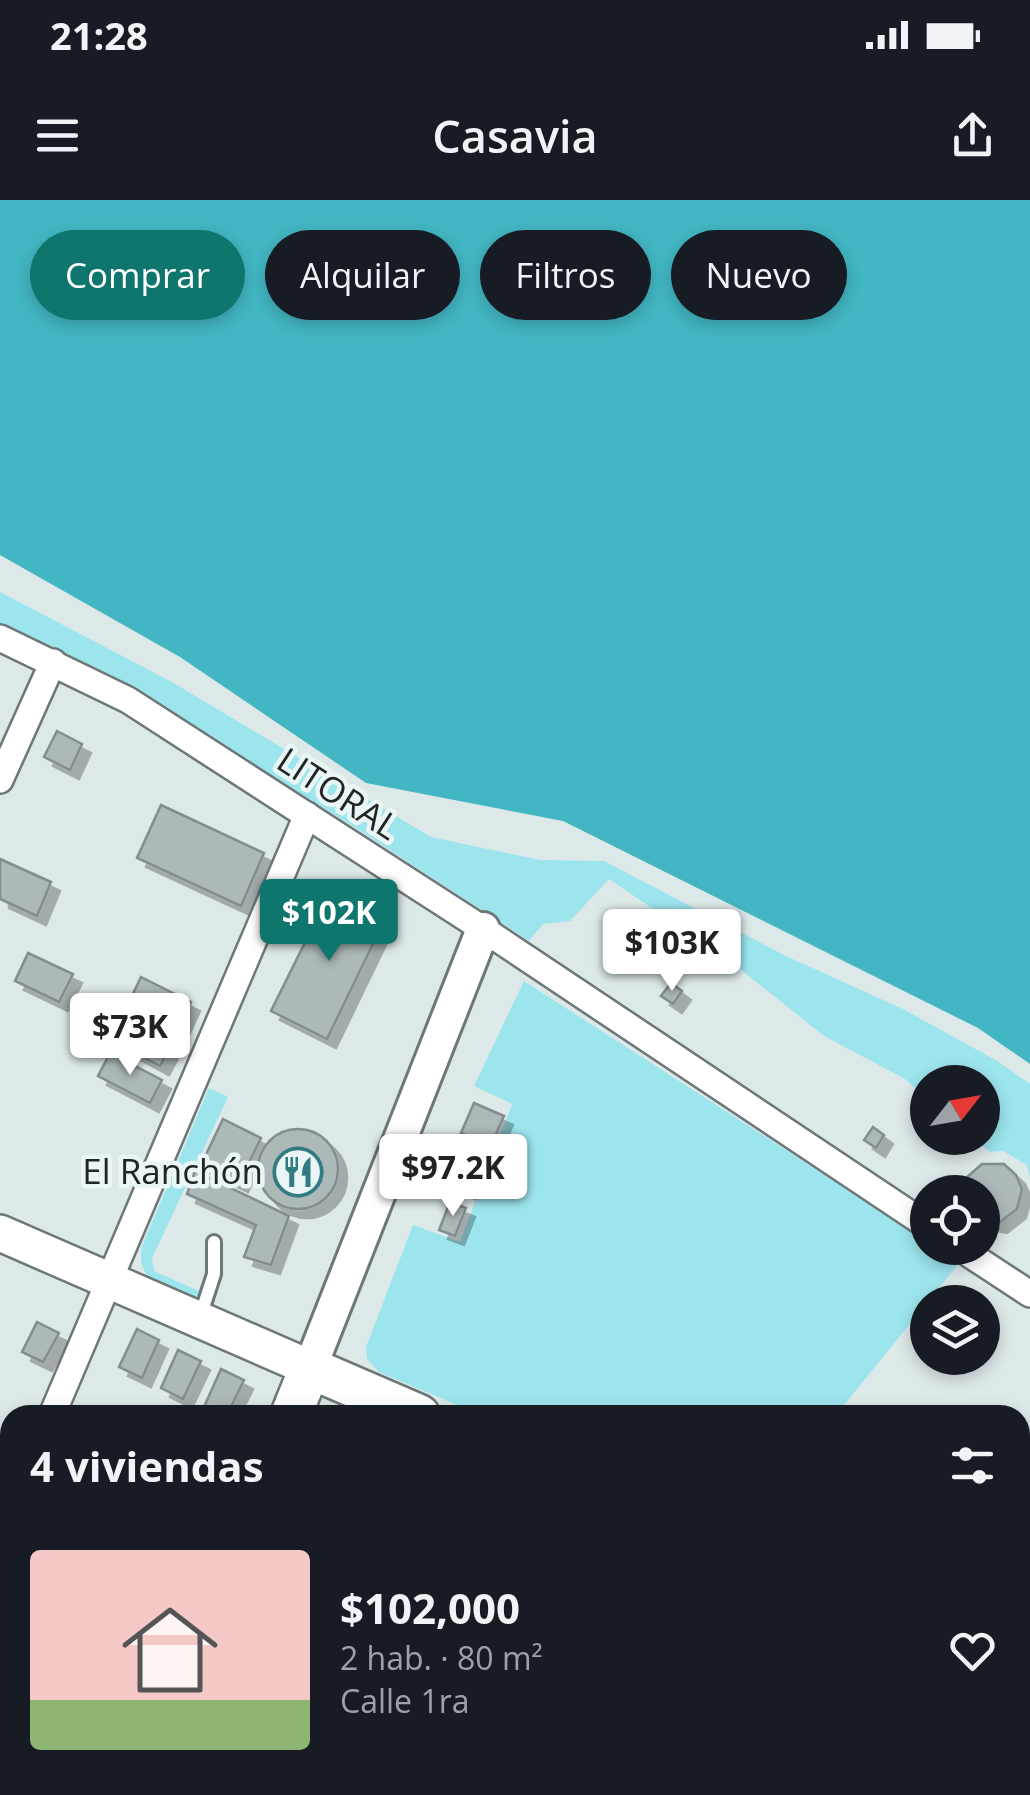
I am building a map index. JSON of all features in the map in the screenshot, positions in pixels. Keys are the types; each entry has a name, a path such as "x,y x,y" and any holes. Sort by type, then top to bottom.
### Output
{"main road":[{"path":"0,1233 395,1405"},
{"path":"294,1405 310,1368"}],"street":[{"name":"LITORAL","path":"0,638 128,700 483,929 910,1214"},
{"path":"0,780 52,662"},
{"path":"56,1405 307,816"},
{"path":"310,1368 483,929"},
{"path":"986,1265 1030,1294"}],"lane":[{"path":"199,1320 214,1274 214,1242"}],"shaded area":[{"path":"0,200 1030,200 1030,1064 978,1028 563,821 366,783 180,657 0,555"},
{"path":"0,592 172,682 431,837 540,860 604,861 786,956 903,1009 999,1062 1030,1084 1030,1178 1027,1165 1000,1151 1000,1065 910,1065 910,1084 824,1036 730,961 609,879 570,921 543,924 529,941 190,725 0,626"},
{"path":"524,981 910,1230 910,1265 958,1265 941,1285 910,1285 910,1324 844,1405 457,1405 379,1372 367,1359 366,1347 413,1225 460,1242 512,1104 474,1086"},
{"path":"209,1088 228,1097 152,1258 154,1271 201,1292 197,1299 156,1283 143,1269 141,1259 142,1246"}],"building":[{"path":"57,731 82,744 70,770 44,757"},
{"path":"161,805 264,853 241,906 137,858"},
{"path":"0,859 51,882 37,916 0,899"},
{"path":"331,890 386,917 327,1039 271,1011"},
{"path":"666,926 683,939 667,961 650,949"},
{"path":"28,953 73,974 59,1002 15,981"},
{"path":"141,977 191,1002 180,1026 130,1000"},
{"path":"671,983 682,991 673,1004 661,996"},
{"path":"125,1014 174,1040 160,1066 111,1040"},
{"path":"110,1053 162,1080 150,1103 98,1076"},
{"path":"474,1103 504,1116 490,1147 461,1133"},
{"path":"223,1119 261,1138 239,1183 201,1165"},
{"path":"873,1127 884,1135 876,1148 864,1140"},
{"name":"El Ranchón","path":"290,1129 306,1129 327,1140 338,1169 327,1198 306,1209 290,1209 276,1203 264,1191 258,1177 258,1161 264,1147 276,1135"},
{"path":"456,1143 482,1156 466,1190 439,1177"},
{"path":"982,1164 1004,1164 1016,1175 1022,1189 1017,1209 1000,1222 1000,1175 969,1175"},
{"path":"195,1171 289,1216 271,1265 244,1257 256,1225 187,1194"},
{"path":"450,1202 466,1208 455,1236 439,1230"},
{"path":"37,1322 59,1333 43,1362 22,1352"},
{"path":"137,1329 159,1340 142,1378 119,1367"},
{"path":"178,1350 201,1361 183,1399 161,1388"},
{"path":"221,1369 244,1380 232,1405 205,1405"}],"place":[{"name":"El Ranchón","path":"298,1172"}]}
